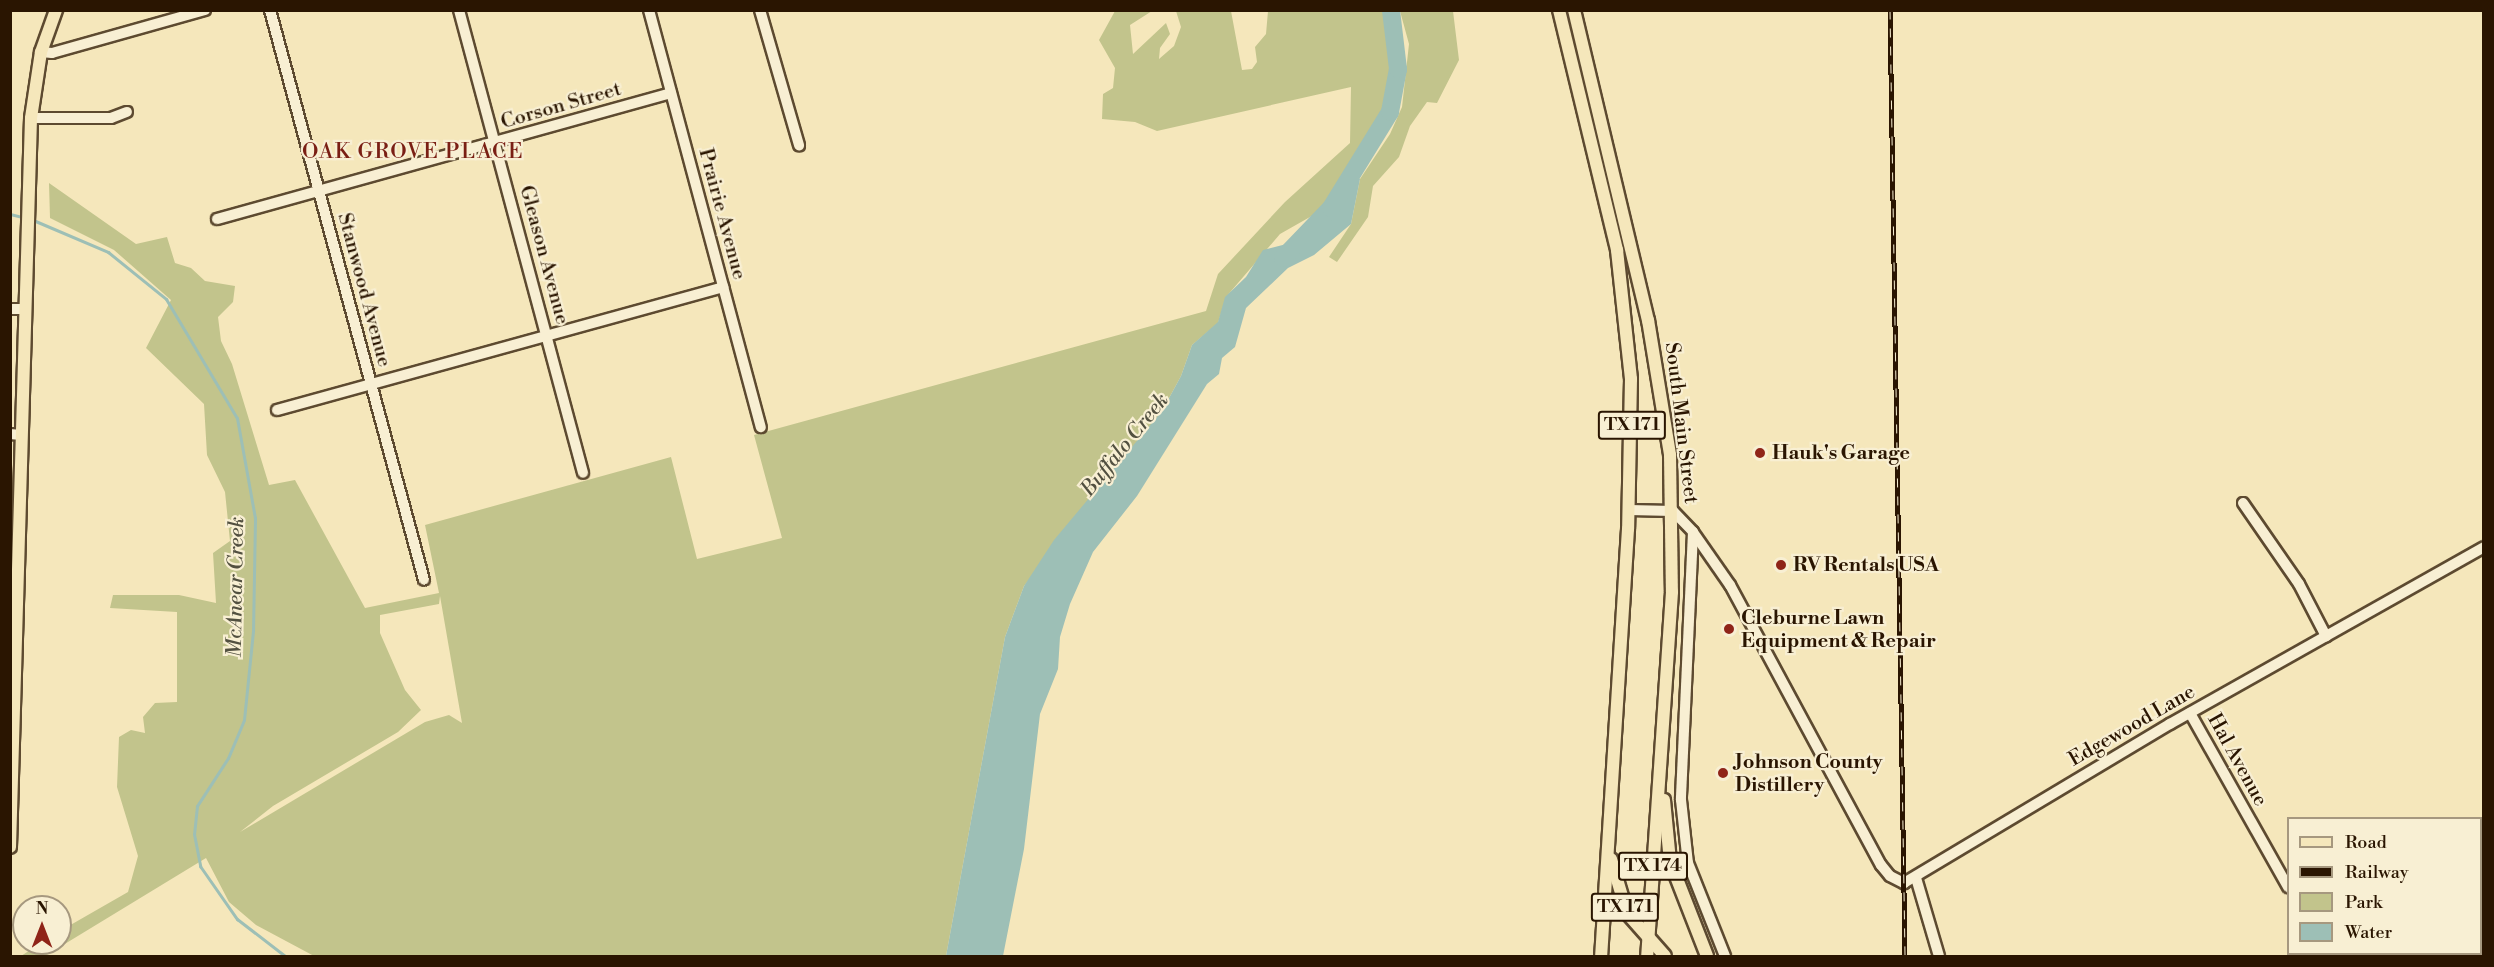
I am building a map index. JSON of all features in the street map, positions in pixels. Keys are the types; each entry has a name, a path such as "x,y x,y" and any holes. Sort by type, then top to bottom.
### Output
{"main road":[{"path":"10,847 15,450 25,309 31,118 41,52 56,10"},
{"name":"TX 171","path":"1559,10 1613,230 1625,302 1632,379 1629,510 1607,846 1620,896 1648,942 1665,957"},
{"name":"South Main Street","path":"1574,10 1659,376 1673,511 1660,776 1647,957"},
{"name":"TX 171","path":"1660,776 1670,861 1707,957"},
{"name":"TX 174","path":"1600,957 1607,846"}],"street":[{"path":"41,52 52,52 205,10"},
{"name":"Stanwood Avenue","path":"270,10 424,580"},
{"name":"Gleason Avenue","path":"459,10 583,474"},
{"name":"Prairie Avenue","path":"649,10 761,427"},
{"path":"760,10 799,145"},
{"path":"1572,64 1586,60"},
{"name":"Corson Street","path":"217,219 671,93"},
{"path":"31,118 111,118 127,112"},
{"path":"277,410 723,287"},
{"path":"10,309 25,309"},
{"path":"2243,503 2299,584 2326,636"},
{"path":"1629,510 1673,511 1693,532 1730,585 1890,876 1904,883 1916,878 1939,957"},
{"path":"1693,532 1681,800 1688,863 1725,957"},
{"name":"Edgewood Lane","path":"1916,878 2190,713 2484,547"},
{"name":"Hal Avenue","path":"2190,713 2287,883"}],"green space":[{"path":"1115,11 1152,11 1130,25 1133,54 1166,23 1170,34 1160,48 1159,59 1174,46 1181,27 1176,11 1231,11 1242,70 1252,69 1257,62 1255,47 1266,34 1268,11 1385,11 1392,71 1383,110 1369,131 1363,150 1335,190 1317,213 1280,234 1226,297 1218,323 1192,345 1181,376 1162,411 1024,586 1005,637 946,956 314,956 256,925 229,902 206,858 72,940 72,924 128,892 138,856 117,787 119,737 131,730 145,733 143,717 155,703 177,702 177,612 110,608 113,595 179,595 216,603 213,553 230,541 225,492 207,455 204,404 146,348 171,300 114,250 50,218 49,183 136,244 167,237 175,263 191,268 205,281 235,286 233,302 218,317 221,341 232,364 269,485 295,480 365,608 439,593 425,525 671,457 697,559 782,538 754,435 1206,311 1218,274 1285,202 1350,143 1351,87 1157,131 1135,122 1102,119 1103,94 1113,88 1115,68 1099,40","holes":["440,596 462,723 449,715 425,722 240,832 273,806 398,732 421,710 405,690 380,633 380,615 439,604"]},
{"path":"1400,11 1453,11 1459,60 1437,103 1427,102 1410,126 1399,157 1373,186 1368,217 1337,262 1329,257 1351,224 1360,179 1390,134 1402,107 1409,44"},
{"path":"23,955 47,955 45,956 21,956"}],"water":[{"path":"1344,174 1360,179 1351,224 1314,255 1288,268 1246,308 1235,347 1222,358 1219,374 1207,384 1137,496 1093,552 1070,604 1060,637 1058,669 1040,714 1024,849 1003,956 946,956 1005,637 1024,586 1054,540 1162,411 1181,376 1192,345 1218,322 1225,297 1246,277 1263,250 1306,239 1320,225"}],"waterway":[{"name":"Buffalo Creek","path":"1283,258 1331,208 1390,112 1398,69 1391,10"},
{"name":"McAnear Creek","path":"10,214 26,218"},
{"name":"McAnear Creek","path":"33,220 108,252 166,299 237,418 255,518 253,631 244,720 228,758 197,806 194,834 200,866 237,919 285,956"}],"railway":[{"path":"1890,10 1905,956"}],"place":[{"name":"Hauk's Garage","path":"1760,453"},
{"name":"RV Rentals USA","path":"1781,565"},
{"name":"Cleburne Lawn Equipment & Repair","path":"1729,629"},
{"name":"Johnson County Distillery","path":"1723,773"}],"district":[{"name":"OAK GROVE PLACE","path":"413,152"}]}
